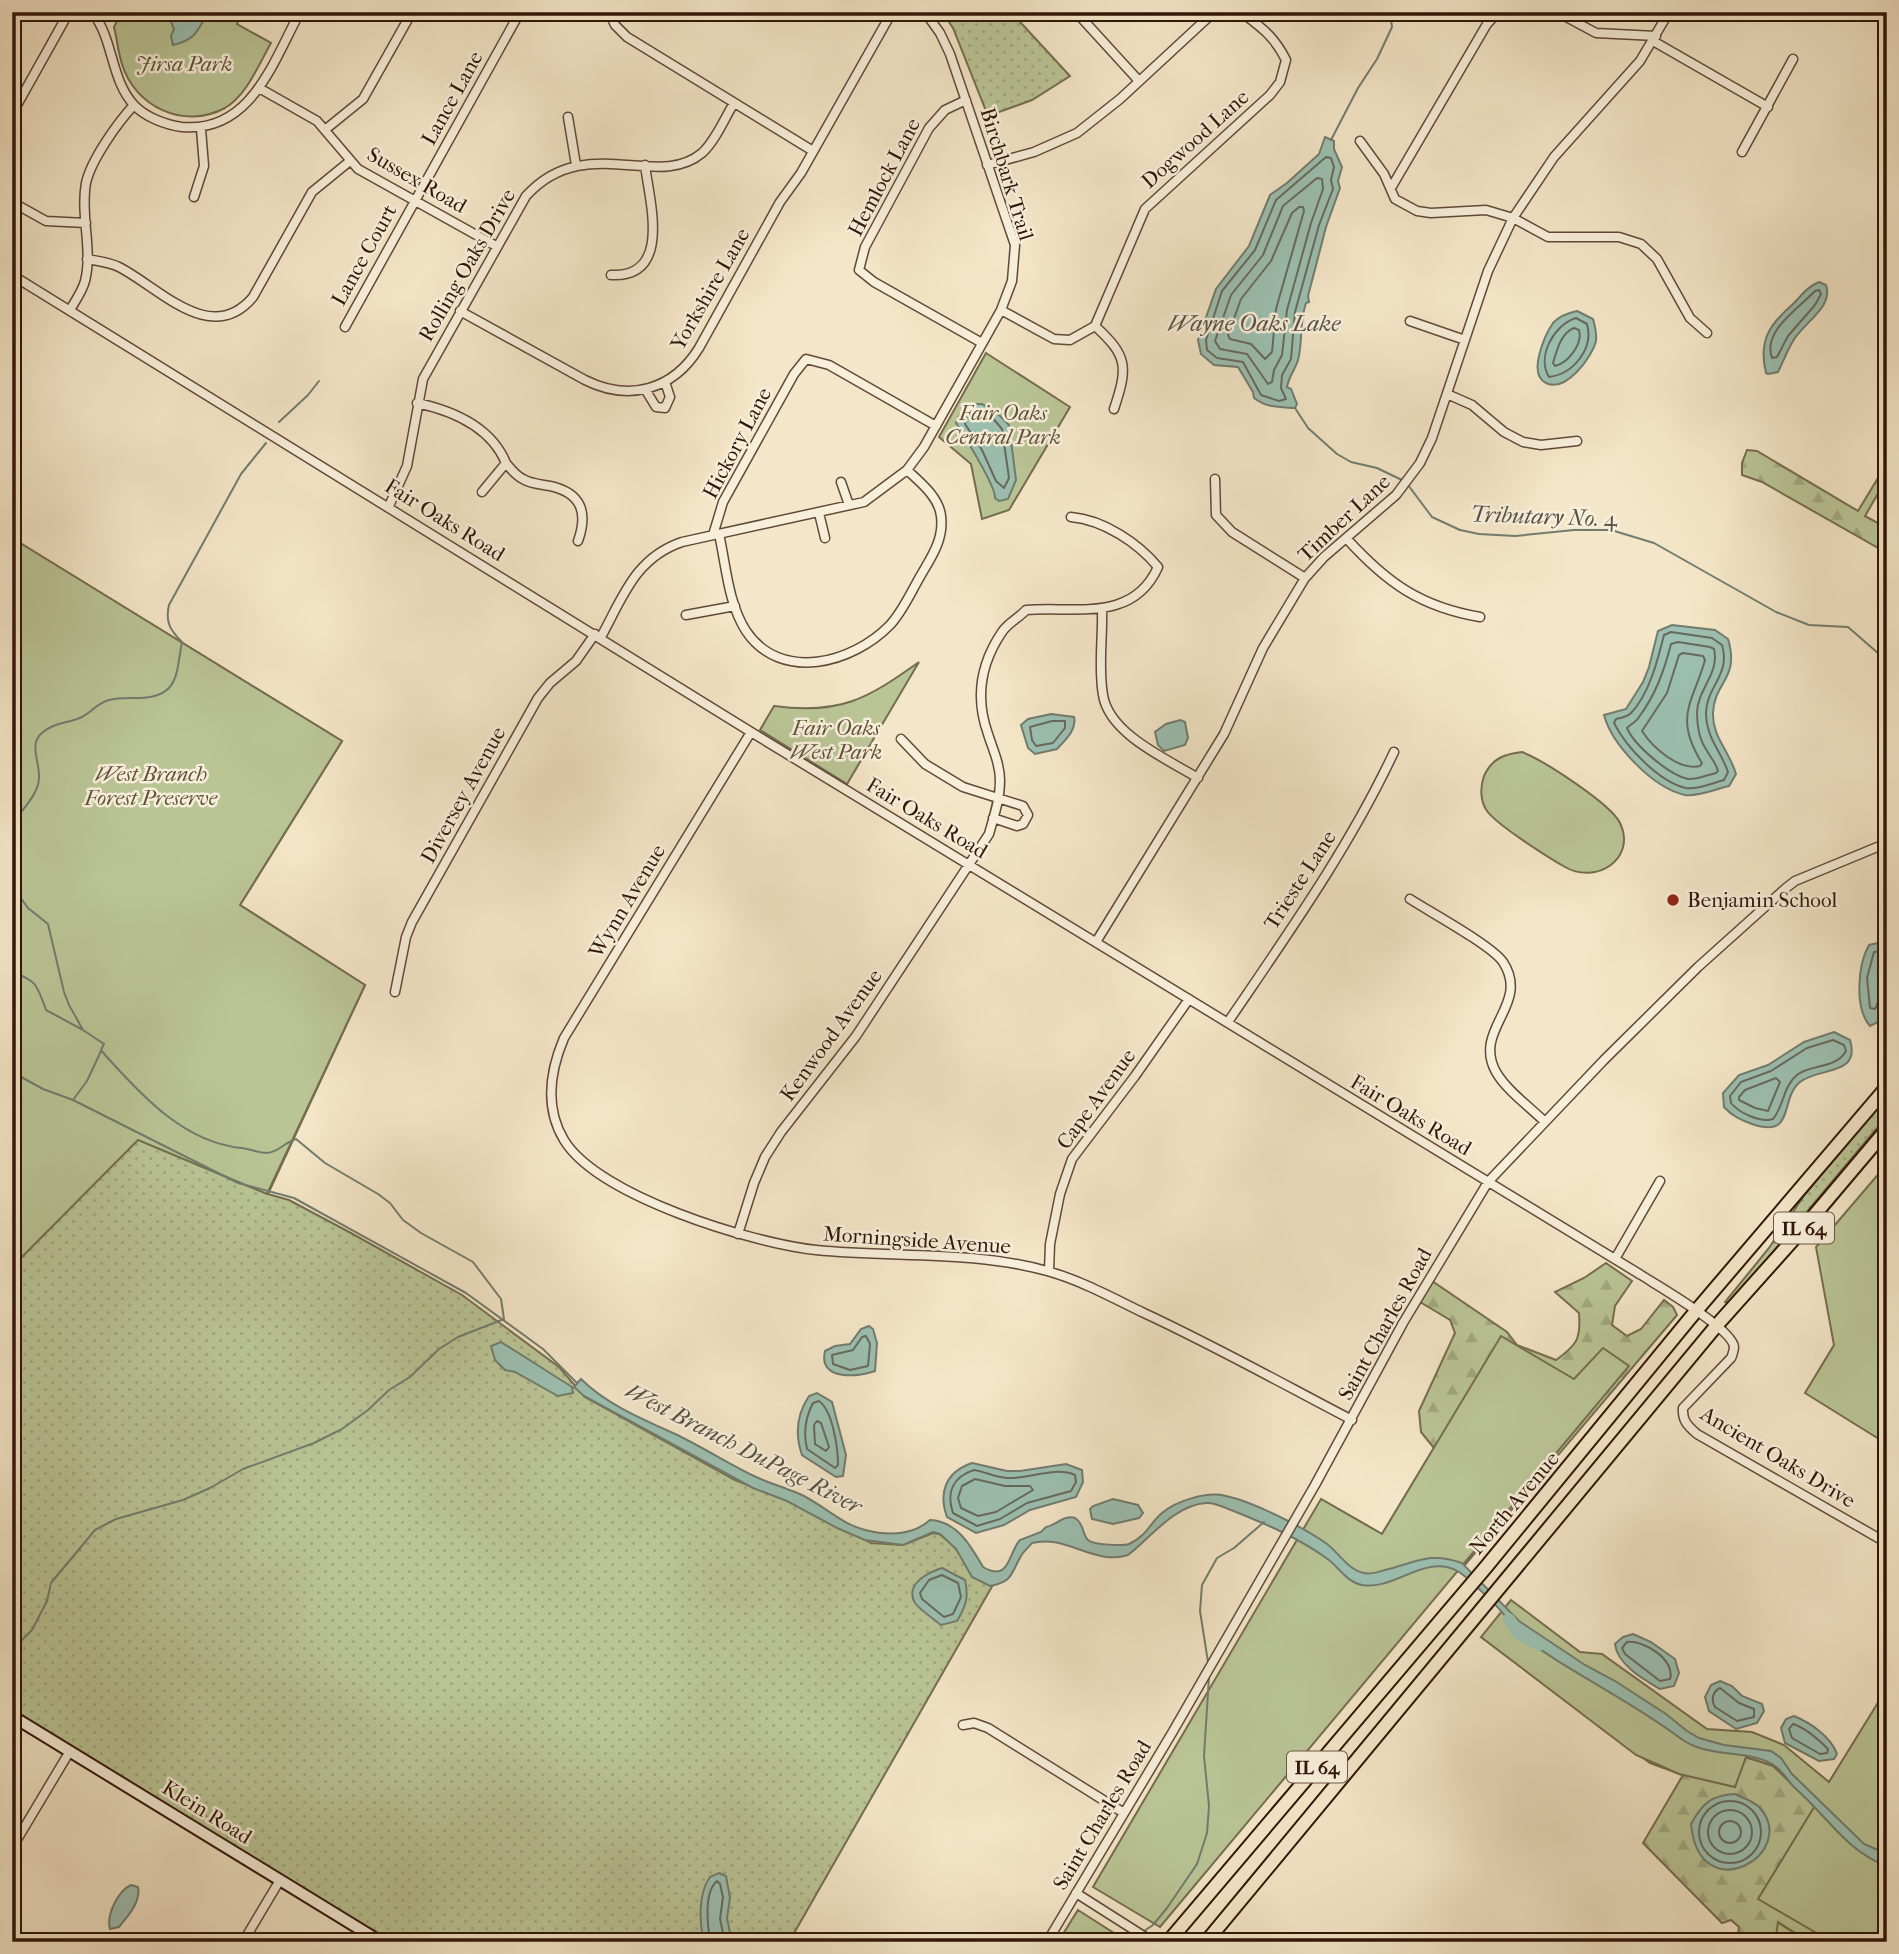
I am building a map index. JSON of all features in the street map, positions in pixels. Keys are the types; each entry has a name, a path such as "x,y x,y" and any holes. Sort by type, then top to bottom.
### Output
{"main road":[{"name":"North Avenue","path":"1168,1942 1887,1087"},
{"name":"North Avenue","path":"1206,1942 1717,1325 1887,1129"}],"street":[{"path":"12,114 69,12"},
{"path":"92,12 105,35 120,80 134,105 161,121 201,129 238,111 259,88 300,12"},
{"path":"326,129 362,99 412,12"},
{"name":"Lance Lane","path":"415,201 520,12"},
{"path":"610,12 615,25 626,37 813,151"},
{"name":"Yorkshire Lane","path":"460,311 593,384 618,390 645,389 665,382 683,369 696,353 780,202 813,151 892,12"},
{"name":"Birchbark Trail","path":"598,636 645,562 672,546 864,502 907,470 936,425 1001,310 1012,281 1015,245 947,46 925,12"},
{"path":"1076,12 1139,81"},
{"path":"987,165 1041,149 1077,133 1120,99 1214,12"},
{"name":"Dogwood Lane","path":"1095,326 1145,209 1277,87 1291,59 1274,38 1241,12"},
{"path":"1391,188 1487,24 1498,12"},
{"path":"1557,12 1595,33 1654,38 1768,107"},
{"name":"Timber Lane","path":"1097,942 1229,726 1263,648 1305,578 1324,557 1383,509 1407,482 1432,438 1488,271 1513,218 1554,157 1632,71 1669,12"},
{"path":"1742,152 1793,59"},
{"name":"Sussex Road","path":"259,88 314,119 363,172 496,246"},
{"name":"Hemlock Lane","path":"966,100 945,110 929,128 865,247 859,270 874,282 982,343"},
{"name":"Rolling Oaks Drive","path":"389,506 405,474 417,403 428,367 530,191 547,177 576,165 672,165 698,156 713,139 734,103"},
{"path":"70,310 84,284 88,177 116,125 134,105"},
{"path":"568,117 576,165"},
{"path":"194,197 204,166 201,129"},
{"path":"1360,141 1384,174 1395,199 1424,213 1486,210 1513,218 1548,237 1619,237 1641,244 1657,259 1690,318 1707,333"},
{"path":"87,258 118,267 199,315 226,316 242,308 253,297 312,191 350,161"},
{"path":"611,275 624,276 634,272 645,258 653,238 653,209 645,165"},
{"name":"Lance Court","path":"345,327 415,201"},
{"path":"12,202 46,221 86,223"},
{"name":"Fair Oaks Road","path":"12,275 751,732 1615,1259 1717,1325"},
{"path":"1001,310 1054,339 1070,340 1095,326 1115,344 1122,361 1114,409"},
{"path":"1410,321 1465,340"},
{"name":"Hickory Lane","path":"907,470 934,498 941,513 941,535 898,614 864,645 827,662 792,661 769,652 754,640 734,606 716,534 723,502 794,374 806,359 829,365 936,425"},
{"path":"645,389 656,407 664,408 670,397 665,382"},
{"path":"1447,394 1472,405 1504,432 1523,442 1541,445 1577,441"},
{"path":"417,403 449,412 471,424 496,444 513,472 526,481 561,489 574,499 582,510 584,519 578,541"},
{"path":"482,492 506,463"},
{"path":"1215,479 1216,515 1232,532 1305,578"},
{"path":"841,482 849,506"},
{"path":"819,513 825,538"},
{"path":"999,800 998,764 982,718 980,704 981,683 988,657 1002,632 1026,610 1102,609 1128,600 1146,589 1158,567 1144,550 1106,527 1072,517"},
{"path":"1347,539 1379,572 1403,590 1446,610 1480,617"},
{"path":"686,615 734,606"},
{"path":"1102,609 1101,677 1103,698 1109,713 1126,733 1198,778"},
{"name":"Diversey Avenue","path":"396,992 406,937 412,922 538,698 598,636"},
{"name":"Wynn Avenue","path":"550,1094 551,1075 564,1038 751,732"},
{"path":"901,739 920,760 954,781 974,792 1023,806 1028,815 1027,820 1017,826 993,818"},
{"name":"Trieste Lane","path":"1228,1023 1329,872 1379,785 1394,752"},
{"name":"Kenwood Avenue","path":"738,1234 765,1157 781,1132 856,1036 989,834 999,800"},
{"name":"Saint Charles Road","path":"1047,1942 1276,1552 1404,1323 1488,1182 1604,1060 1699,967 1786,888 1795,881 1887,843"},
{"path":"1410,900 1492,951 1504,964 1511,978 1511,995 1491,1036 1490,1057 1502,1080 1545,1122"},
{"name":"Cape Avenue","path":"1049,1271 1050,1244 1058,1201 1072,1159 1189,999"},
{"name":"Morningside Avenue","path":"550,1094 562,1138 586,1164 645,1198 694,1220 738,1234 814,1250 980,1259 1049,1271 1184,1332 1352,1420"},
{"path":"1615,1259 1660,1181"},
{"name":"Ancient Oaks Drive","path":"1717,1325 1730,1338 1734,1348 1731,1358 1683,1408 1682,1417 1686,1425 1697,1434 1887,1543"},
{"name":"Klein Road","path":"12,1716 381,1942"},
{"path":"963,1725 974,1723 988,1728 1124,1813"},
{"path":"12,1848 70,1751"},
{"path":"243,1942 280,1881"},
{"path":"1076,1894 1153,1942"}],"green space":[{"name":"Jirsa Park","path":"122,12 243,12 237,24 271,43 252,78 233,102 209,114 178,115 149,103 128,79 114,27"},
{"path":"947,12 1011,12 1070,76 1032,100 988,116 953,28 945,16"},
{"name":"Fair Oaks Central Park","path":"986,353 1070,407 1009,510 982,519 971,464 939,437"},
{"path":"1747,450 1757,451 1858,511 1887,463 1887,478 1865,516 1887,528 1887,553 1762,482 1742,475 1742,463"},
{"path":"12,538 342,741 240,905 365,985 268,1194 289,1200 462,1295 559,1367 585,1397 735,1480 791,1502 871,1543 903,1545 933,1533 939,1534 951,1543 977,1577 994,1583 789,1942 386,1942 12,1710"},
{"name":"West Branch Forest Preserve","path":"12,538 342,741 240,905 365,985 267,1194 138,1140 12,1267"},
{"name":"Fair Oaks West Park","path":"919,662 847,784 760,730 774,706 817,708 852,701 884,686"},
{"path":"1522,752 1576,783 1614,815 1624,836 1623,848 1610,865 1589,873 1565,867 1512,832 1487,811 1481,789 1487,770 1500,758"},
{"path":"1887,1097 1887,1116 1733,1300 1725,1302 1769,1248 1805,1194"},
{"path":"1887,1164 1887,1444 1805,1393 1834,1345 1816,1247"},
{"path":"1606,1263 1632,1281 1615,1306 1612,1325 1627,1336 1641,1329 1664,1300 1673,1307 1677,1315 1464,1566 1461,1563 1413,1560 1321,1499 1382,1534 1434,1448 1421,1432 1419,1411 1455,1333 1450,1320 1420,1302 1432,1281 1507,1332 1517,1345 1556,1360 1576,1341 1579,1313 1555,1292 1584,1278"},
{"path":"1501,1336 1574,1379 1603,1348 1629,1366 1160,1927 1093,1887 1321,1499 1382,1534"},
{"path":"1511,1600 1580,1652 1602,1654 1707,1729 1752,1732 1784,1745 1829,1782 1887,1688 1887,1942 1832,1942 1758,1899 1816,1804 1779,1768 1746,1757 1735,1787 1679,1774 1636,1755 1481,1637"},
{"path":"1481,1637 1738,1756 1770,1763 1829,1820 1887,1942 1809,1942 1778,1922 1775,1942 1743,1942 1738,1935 1739,1927 1731,1920 1722,1923 1643,1843 1683,1775 1650,1763"},
{"path":"1078,1910 1128,1942 1058,1942"},
{"path":"1777,1922 1809,1942 1775,1942"}],"water":[{"path":"167,12 208,12 195,34 173,45 171,36 174,29"},
{"name":"Wayne Oaks Lake","path":"1325,137 1334,141 1334,149 1342,167 1338,181 1340,188 1326,227 1308,296 1309,302 1304,310 1298,360 1287,387 1291,389 1297,404 1295,408 1273,406 1254,398 1238,367 1214,365 1201,354 1198,340 1216,289 1249,246 1270,195 1319,154"},
{"path":"1819,282 1826,285 1827,293 1822,308 1793,341 1778,372 1766,373 1765,342 1772,326 1811,286"},
{"path":"1577,311 1593,319 1596,335 1594,348 1584,364 1570,378 1554,385 1546,383 1538,372 1538,363 1546,336 1555,321"},
{"path":"976,404 995,411 1009,425 1016,480 1008,499 999,501 995,498 985,472 956,423 960,414"},
{"path":"1672,625 1715,630 1728,639 1731,652 1729,672 1714,703 1713,722 1736,774 1729,786 1696,795 1673,791 1647,775 1625,752 1608,727 1604,715 1626,709 1643,682 1658,631"},
{"path":"1051,714 1074,717 1072,730 1057,749 1035,754 1028,748 1021,725 1028,719"},
{"path":"1180,720 1185,722 1188,738 1185,745 1164,751 1158,745 1155,732 1166,724"},
{"path":"1882,942 1887,945 1887,986 1880,1021 1870,1026 1862,1008 1860,974 1869,945"},
{"path":"1834,1032 1850,1040 1850,1060 1836,1069 1800,1082 1794,1089 1781,1122 1766,1127 1733,1115 1724,1107 1723,1093 1739,1075 1768,1065 1804,1042"},
{"path":"869,1326 873,1329 877,1343 875,1371 849,1375 827,1368 824,1361 825,1351 835,1346 850,1344 861,1329"},
{"path":"501,1342 572,1387 573,1393 558,1396 515,1372 505,1370 495,1360 491,1346"},
{"path":"581,1379 625,1410 754,1476 804,1496 857,1527 891,1534 908,1532 930,1520 940,1521 962,1536 983,1567 992,1571 1003,1569 1020,1540 1064,1519 1071,1517 1078,1520 1086,1538 1091,1542 1126,1545 1144,1534 1168,1509 1192,1498 1210,1495 1237,1499 1278,1516 1317,1537 1353,1568 1364,1573 1374,1573 1431,1558 1462,1563 1519,1621 1666,1714 1687,1731 1699,1738 1724,1745 1771,1751 1781,1758 1792,1774 1864,1844 1887,1854 1887,1866 1873,1860 1849,1843 1775,1766 1754,1757 1716,1752 1691,1745 1532,1644 1511,1628 1502,1612 1476,1586 1459,1572 1447,1567 1435,1566 1386,1583 1362,1585 1352,1581 1329,1560 1294,1538 1222,1506 1206,1503 1184,1509 1128,1555 1104,1556 1057,1543 1032,1543 1007,1579 990,1586 972,1577 956,1549 940,1534 933,1532 903,1545 865,1540 837,1528 787,1501 753,1488 584,1396 574,1387"},
{"path":"817,1393 832,1402 846,1455 843,1476 836,1477 802,1455 798,1440 800,1417 809,1396"},
{"path":"972,1463 1007,1471 1066,1464 1082,1470 1083,1482 1076,1497 1030,1510 1004,1525 976,1533 947,1517 943,1499 950,1477"},
{"path":"1113,1499 1138,1505 1143,1513 1139,1518 1113,1524 1092,1519 1090,1509 1093,1506"},
{"path":"942,1568 965,1580 967,1596 957,1621 941,1625 917,1606 912,1596 915,1585 920,1580"},
{"path":"1633,1634 1651,1642 1675,1659 1679,1673 1674,1686 1660,1689 1646,1681 1620,1658 1615,1644 1623,1637"},
{"path":"1720,1681 1732,1686 1742,1696 1762,1704 1764,1711 1757,1723 1736,1729 1709,1711 1705,1697 1711,1685"},
{"path":"1794,1716 1825,1736 1837,1754 1834,1759 1819,1761 1785,1743 1781,1728 1786,1719"},
{"path":"1735,1794 1759,1807 1769,1825 1768,1841 1758,1856 1744,1866 1727,1869 1711,1865 1698,1850 1691,1824 1708,1802 1720,1796"},
{"path":"719,1873 726,1876 730,1898 727,1918 732,1942 704,1942 701,1926 703,1892 710,1877"},
{"path":"131,1885 138,1887 136,1903 119,1927 110,1929 114,1904"}],"waterway":[{"name":"Tributary No. 4","path":"1331,140 1392,27 1390,12"},
{"path":"279,422 319,381"},
{"name":"Tributary No. 4","path":"1295,408 1308,428 1337,454 1351,462 1377,468 1404,481"},
{"path":"12,824 33,796 38,784 39,770 35,750 38,738 43,732 55,725 82,717 105,701 154,696 170,687 177,672 182,642 170,625 169,605 241,474 266,443"},
{"name":"Tributary No. 4","path":"1408,485 1432,517 1460,530 1515,536 1574,530 1611,530 1654,543 1776,612 1809,625 1848,627 1887,661"},
{"path":"12,886 28,908 48,924 64,992 83,1030 104,1044 101,1050 150,1101 183,1127 220,1144 267,1153 296,1139 325,1163 390,1203 403,1220 421,1233 473,1262 501,1299 504,1319 458,1337 439,1349 410,1377 389,1390 342,1429 314,1443 243,1469 183,1500 116,1519 95,1530 51,1583 47,1601 32,1630 12,1650"},
{"path":"12,972 27,978 35,985 46,1010 83,1030"},
{"path":"73,1100 87,1081 101,1051"},
{"name":"West Branch DuPage River","path":"12,1072 238,1183 294,1198 466,1293 543,1349 577,1383"},
{"name":"Tributary No. 4","path":"1887,1190 1887,1224"},
{"path":"1208,1662 1200,1611 1202,1585 1217,1558 1234,1548 1264,1522"},
{"name":"West Branch DuPage River","path":"1509,1619 1518,1633 1539,1645"},
{"path":"1144,1931 1153,1925 1167,1908 1197,1864 1207,1833 1209,1806 1204,1756 1209,1677"}],"place":[{"name":"Benjamin School","path":"1673,900"}]}
